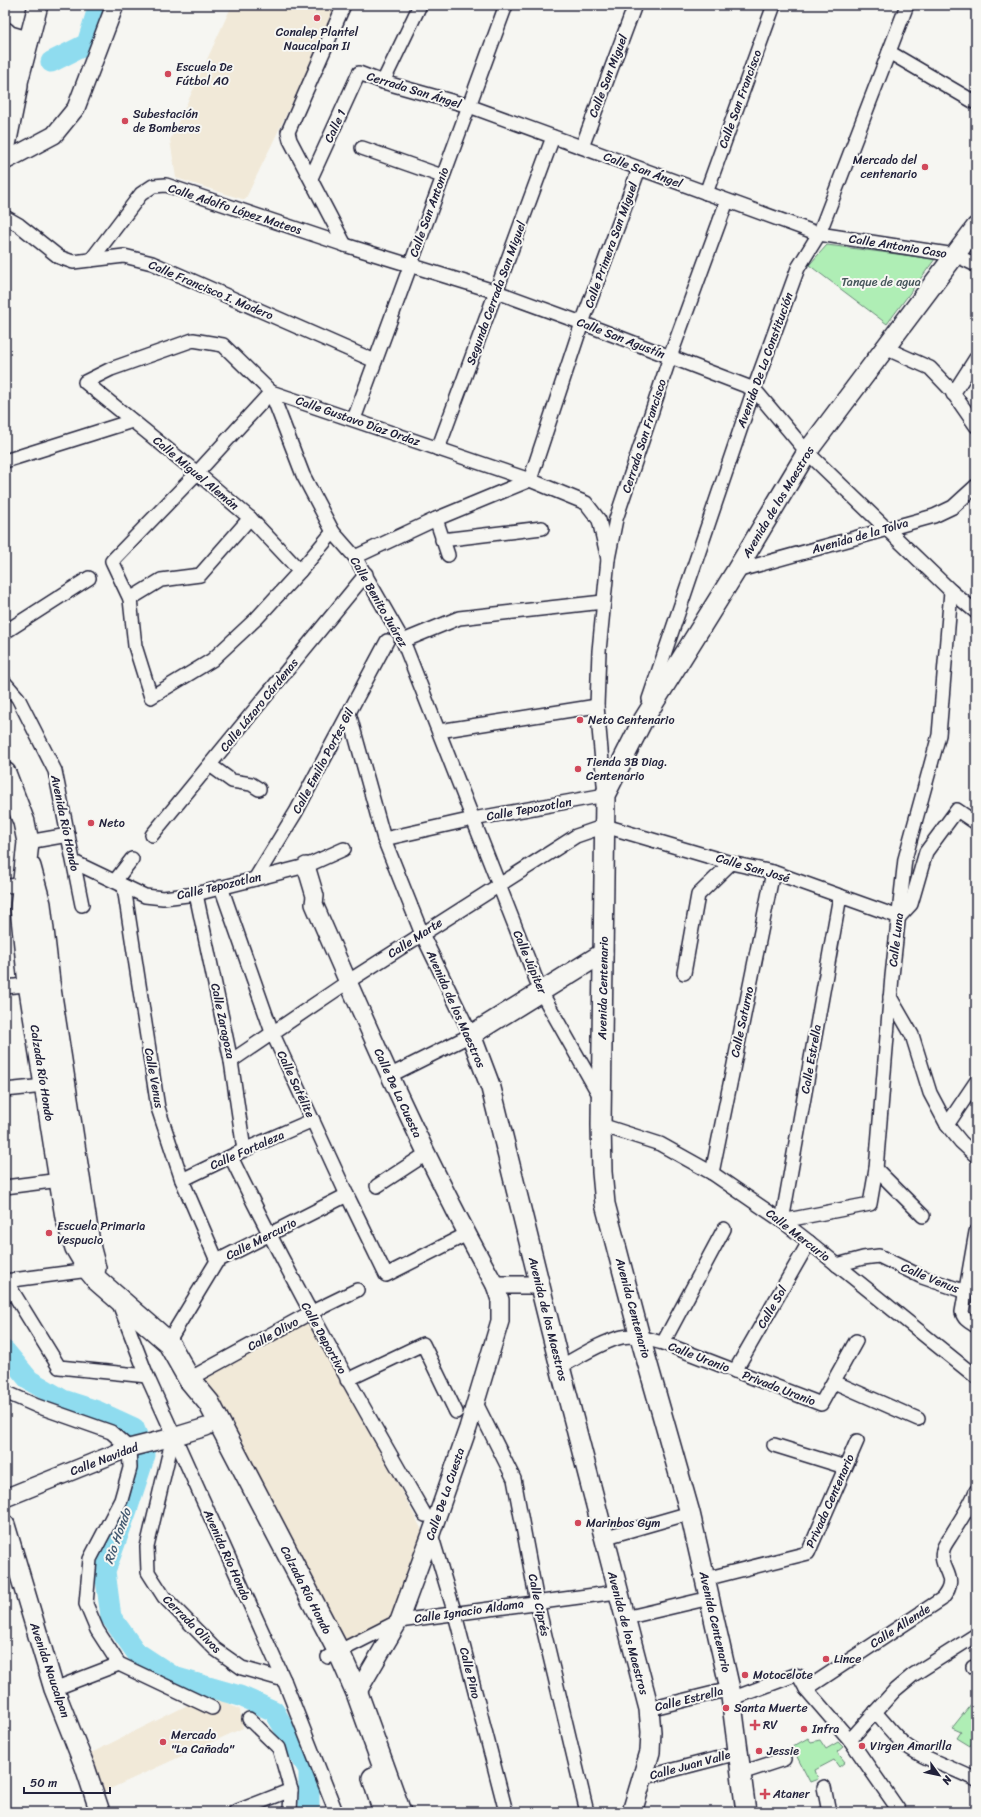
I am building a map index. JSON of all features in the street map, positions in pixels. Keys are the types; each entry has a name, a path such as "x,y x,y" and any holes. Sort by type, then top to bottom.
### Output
{"main road":[{"path":"5,145 27,42 38,5"},
{"path":"6,35 27,42"},
{"path":"6,35 17,86"},
{"name":"Avenida de los Maestros","path":"605,795 642,722 736,571 807,452 976,227"},
{"name":"Calzada Río Hondo","path":"5,773 24,822 28,849 40,904 39,983 44,1086 66,1217 76,1248 94,1275 117,1298 168,1342 189,1379 209,1403 333,1655 384,1812"},
{"name":"Avenida Centenario","path":"605,795 600,1125 605,1204 640,1337 690,1513 706,1579 730,1694 746,1812"},
{"name":"Calzada Río Hondo","path":"28,849 14,885 39,983 94,1275"},
{"path":"471,1035 603,953"},
{"name":"Avenida de los Maestros","path":"471,1035 491,1088 603,1538 649,1709 651,1732 650,1752 632,1812"},
{"name":"Calzada Río Hondo","path":"189,1379 198,1413 333,1655 357,1693 400,1812"},
{"name":"Avenida Naucalpan","path":"5,1525 54,1689 85,1767 100,1812"}],"street":[{"path":"5,161 54,135 76,108 114,5"},
{"path":"344,5 288,132 290,140 345,245"},
{"path":"383,82 420,5"},
{"name":"Calle San Antonio","path":"354,419 506,5"},
{"name":"Calle San Miguel","path":"582,147 635,5"},
{"name":"Calle San Francisco","path":"706,193 774,5"},
{"name":"Avenida De La Constitución","path":"642,722 754,389 798,268 818,234 907,5"},
{"path":"889,52 976,103"},
{"name":"Calle 1","path":"311,178 359,73"},
{"name":"Cerrada San Ángel","path":"359,73 383,82 468,106"},
{"name":"Calle San Ángel","path":"468,106 818,234"},
{"name":"Segunda Cerrada San Miguel","path":"438,449 553,137"},
{"path":"362,148 442,176"},
{"name":"Calle Primera San Miguel","path":"530,480 582,323 639,169"},
{"name":"Calle Adolfo López Mateos","path":"91,260 141,194 153,186 166,185 345,245 410,265"},
{"name":"Cerrada San Francisco","path":"605,795 597,706 602,602 608,559 616,519 670,357 727,201"},
{"name":"Calle Francisco I. Madero","path":"5,217 19,225 59,257 73,262 124,256 152,263 375,361"},
{"name":"Calle Antonio Caso","path":"818,234 955,255 976,266"},
{"name":"Calle San Agustín","path":"410,265 497,292 754,389 807,452 951,591 976,612"},
{"name":"Calle Gustavo Díaz Ordaz","path":"85,382 111,369 193,340 223,345 271,392 530,480 586,503 599,520 608,559"},
{"path":"885,348 930,368 953,394 976,426"},
{"path":"953,394 976,358"},
{"name":"Calle Miguel Alemán","path":"85,382 250,518 300,571"},
{"path":"271,392 197,473 112,561 130,599 135,646 151,697 212,660 257,618 333,532"},
{"name":"Calle Benito Juárez","path":"271,392 303,475 333,532 355,557 366,574 403,641 473,819"},
{"path":"5,462 132,421"},
{"path":"355,557 436,519 530,480"},
{"name":"Avenida de la Tolva","path":"736,571 934,516 953,507 976,486"},
{"path":"130,599 161,580 200,575 250,518"},
{"path":"436,519 448,555"},
{"path":"442,540 542,528"},
{"name":"Calle Lázaro Cárdenas","path":"152,835 366,574"},
{"path":"5,632 89,578"},
{"name":"Calle Luna","path":"782,1221 870,1204 876,1169 890,997 905,859 939,734 951,591"},
{"path":"403,641 459,618 602,602"},
{"name":"Calle Emilio Portes Gil","path":"255,879 296,812 387,641"},
{"name":"Avenida Río Hondo","path":"5,683 18,698 55,771 82,904"},
{"path":"439,731 597,706"},
{"name":"Avenida de los Maestros","path":"350,712 384,840 422,934 471,1035"},
{"path":"210,765 232,781 251,784 259,789"},
{"name":"Calle Tepozotlan","path":"384,840 473,819 605,795"},
{"path":"899,917 911,904 926,852 957,810 976,824"},
{"name":"Calle Júpiter","path":"473,819 541,992 601,1099"},
{"name":"Calle San José","path":"605,826 731,862 773,872 899,917"},
{"name":"Calle Marte","path":"231,1061 272,1032 498,885 576,836 605,826"},
{"path":"28,849 68,835"},
{"name":"Calle Tepozotlan","path":"74,862 145,896 163,898 196,894 306,866 344,849"},
{"path":"119,884 132,859"},
{"path":"684,973 698,894 731,862"},
{"name":"Calle De La Cuesta","path":"306,866 316,896 314,904 350,981 389,1076 426,1154 495,1285 500,1300 500,1320 476,1403 431,1534 399,1621 357,1693"},
{"name":"Calle Saturno","path":"712,1173 773,872"},
{"name":"Calle Venus","path":"119,884 158,1108 182,1180 217,1261"},
{"name":"Calle Satélite","path":"221,888 272,1032 347,1195 386,1275 467,1234"},
{"name":"Calle Zaragoza","path":"196,894 231,1061 244,1150"},
{"name":"Calle Estrella","path":"782,1221 840,896"},
{"path":"5,987 39,983"},
{"path":"890,997 912,1035 930,1093 947,1126 976,1156"},
{"path":"389,1076 471,1035"},
{"path":"947,1126 976,1082"},
{"path":"5,1090 44,1086"},
{"name":"Calle Fortaleza","path":"182,1180 244,1150 313,1120"},
{"name":"Calle Mercurio","path":"600,1125 660,1144 712,1173 782,1221 976,1377"},
{"path":"377,1186 426,1154"},
{"name":"Calle Deportivo","path":"231,1157 268,1235 310,1313 425,1515"},
{"path":"876,1169 923,1216"},
{"path":"5,1187 60,1180"},
{"name":"Calle Mercurio","path":"168,1342 217,1261 347,1195"},
{"path":"662,1343 724,1228"},
{"name":"Calle Venus","path":"837,1265 863,1258 879,1256 922,1277 966,1292 973,1273 976,1232"},
{"name":"Calle Sol","path":"735,1371 809,1242"},
{"path":"94,1275 5,1281 59,1367 146,1376"},
{"path":"495,1285 540,1285"},
{"name":"Calle Olivo","path":"189,1379 310,1313 357,1290"},
{"path":"966,1292 962,1312 963,1317 976,1326"},
{"name":"Avenida Río Hondo","path":"117,1298 146,1376 167,1439 284,1680 336,1812"},
{"name":"Calle Uranio","path":"560,1367 607,1343 623,1337 640,1337 662,1343 735,1371"},
{"name":"Privada Uranio","path":"735,1371 821,1404 856,1341"},
{"path":"347,1380 422,1344 456,1412"},
{"path":"834,1382 918,1419"},
{"path":"5,1392 37,1406 111,1432 133,1447 130,1468 121,1500 90,1559 86,1604 97,1630 119,1664 212,1708"},
{"name":"Calle Ciprés","path":"476,1403 514,1479 537,1602 587,1812"},
{"name":"Calle Navidad","path":"5,1498 133,1447 167,1439 206,1427"},
{"name":"Cerrada Olivos","path":"167,1439 147,1547 148,1572 164,1597 215,1649 242,1668 284,1680"},
{"name":"Privada Centenario","path":"706,1579 808,1553 857,1441"},
{"path":"774,1445 845,1468"},
{"name":"Calle Allende","path":"806,1689 942,1599 950,1586 950,1580 944,1564 942,1551 971,1504 976,1491"},
{"path":"603,1538 690,1513"},
{"name":"Calle Pino","path":"431,1534 455,1614 506,1812"},
{"name":"Calle Ignacio Aldama","path":"333,1655 399,1621 617,1592"},
{"path":"625,1618 710,1598"},
{"path":"850,1740 895,1690 912,1675 976,1635"},
{"path":"54,1689 119,1664"},
{"name":"Calle Estrella","path":"649,1709 730,1694 795,1675 802,1679 806,1689"},
{"path":"806,1689 850,1740 900,1812"},
{"path":"875,1712 902,1742 914,1751 962,1772 976,1780"},
{"path":"249,1719 279,1748 291,1790 290,1812"},
{"name":"Calle Juan Valle","path":"642,1778 738,1753"},
{"path":"741,1773 784,1759"},
{"path":"824,1787 829,1812"},
{"path":"235,1812 291,1790"}],"shaded area":[{"path":"232,5 339,5 245,200 176,178 170,140"},
{"path":"309,1321 374,1438 424,1534 393,1615 343,1644 201,1381"},
{"name":"Mercado \"La Cañada\"","path":"210,1694 240,1710 243,1728 101,1793 85,1756"}],"green space":[{"name":"Tanque de agua","path":"827,245 935,259 887,324 809,265"},
{"path":"976,1698 976,1736 970,1746 957,1738 961,1732 952,1728"},
{"path":"808,1738 811,1742 820,1740 826,1749 838,1742 843,1747 837,1752 845,1762 839,1767 834,1760 815,1770 818,1779 810,1782 792,1747"}],"waterway":[{"path":"51,62 87,44 99,5"},
{"name":"Rio Hondo","path":"5,1351 29,1380 63,1400 97,1411 134,1428 145,1455 105,1571 111,1617 136,1652 174,1677 240,1696 274,1711 309,1770 309,1812"}],"place":[{"name":"Conalep Plantel Naucalpan II","path":"317,18"},
{"name":"Escuela De Fútbol AO","path":"168,74"},
{"name":"Subestación de Bomberos","path":"125,121"},
{"name":"Mercado del centenario","path":"925,167"},
{"name":"Neto Centenario","path":"580,720"},
{"name":"Tienda 3B Diag. Centenario","path":"578,769"},
{"name":"Neto","path":"91,823"},
{"name":"Escuela Primaria Vespucio","path":"49,1233"},
{"name":"Marinbos Gym","path":"578,1523"},
{"name":"Lince","path":"826,1659"},
{"name":"Motocelote","path":"745,1675"},
{"name":"Santa Muerte","path":"726,1708"},
{"name":"RV","path":"755,1725"},
{"name":"Infra","path":"804,1729"},
{"name":"Mercado \"La Cañada\"","path":"163,1742"},
{"name":"Virgen Amarilla","path":"862,1746"},
{"name":"Jessie","path":"759,1751"},
{"name":"Ataner","path":"765,1794"}]}
